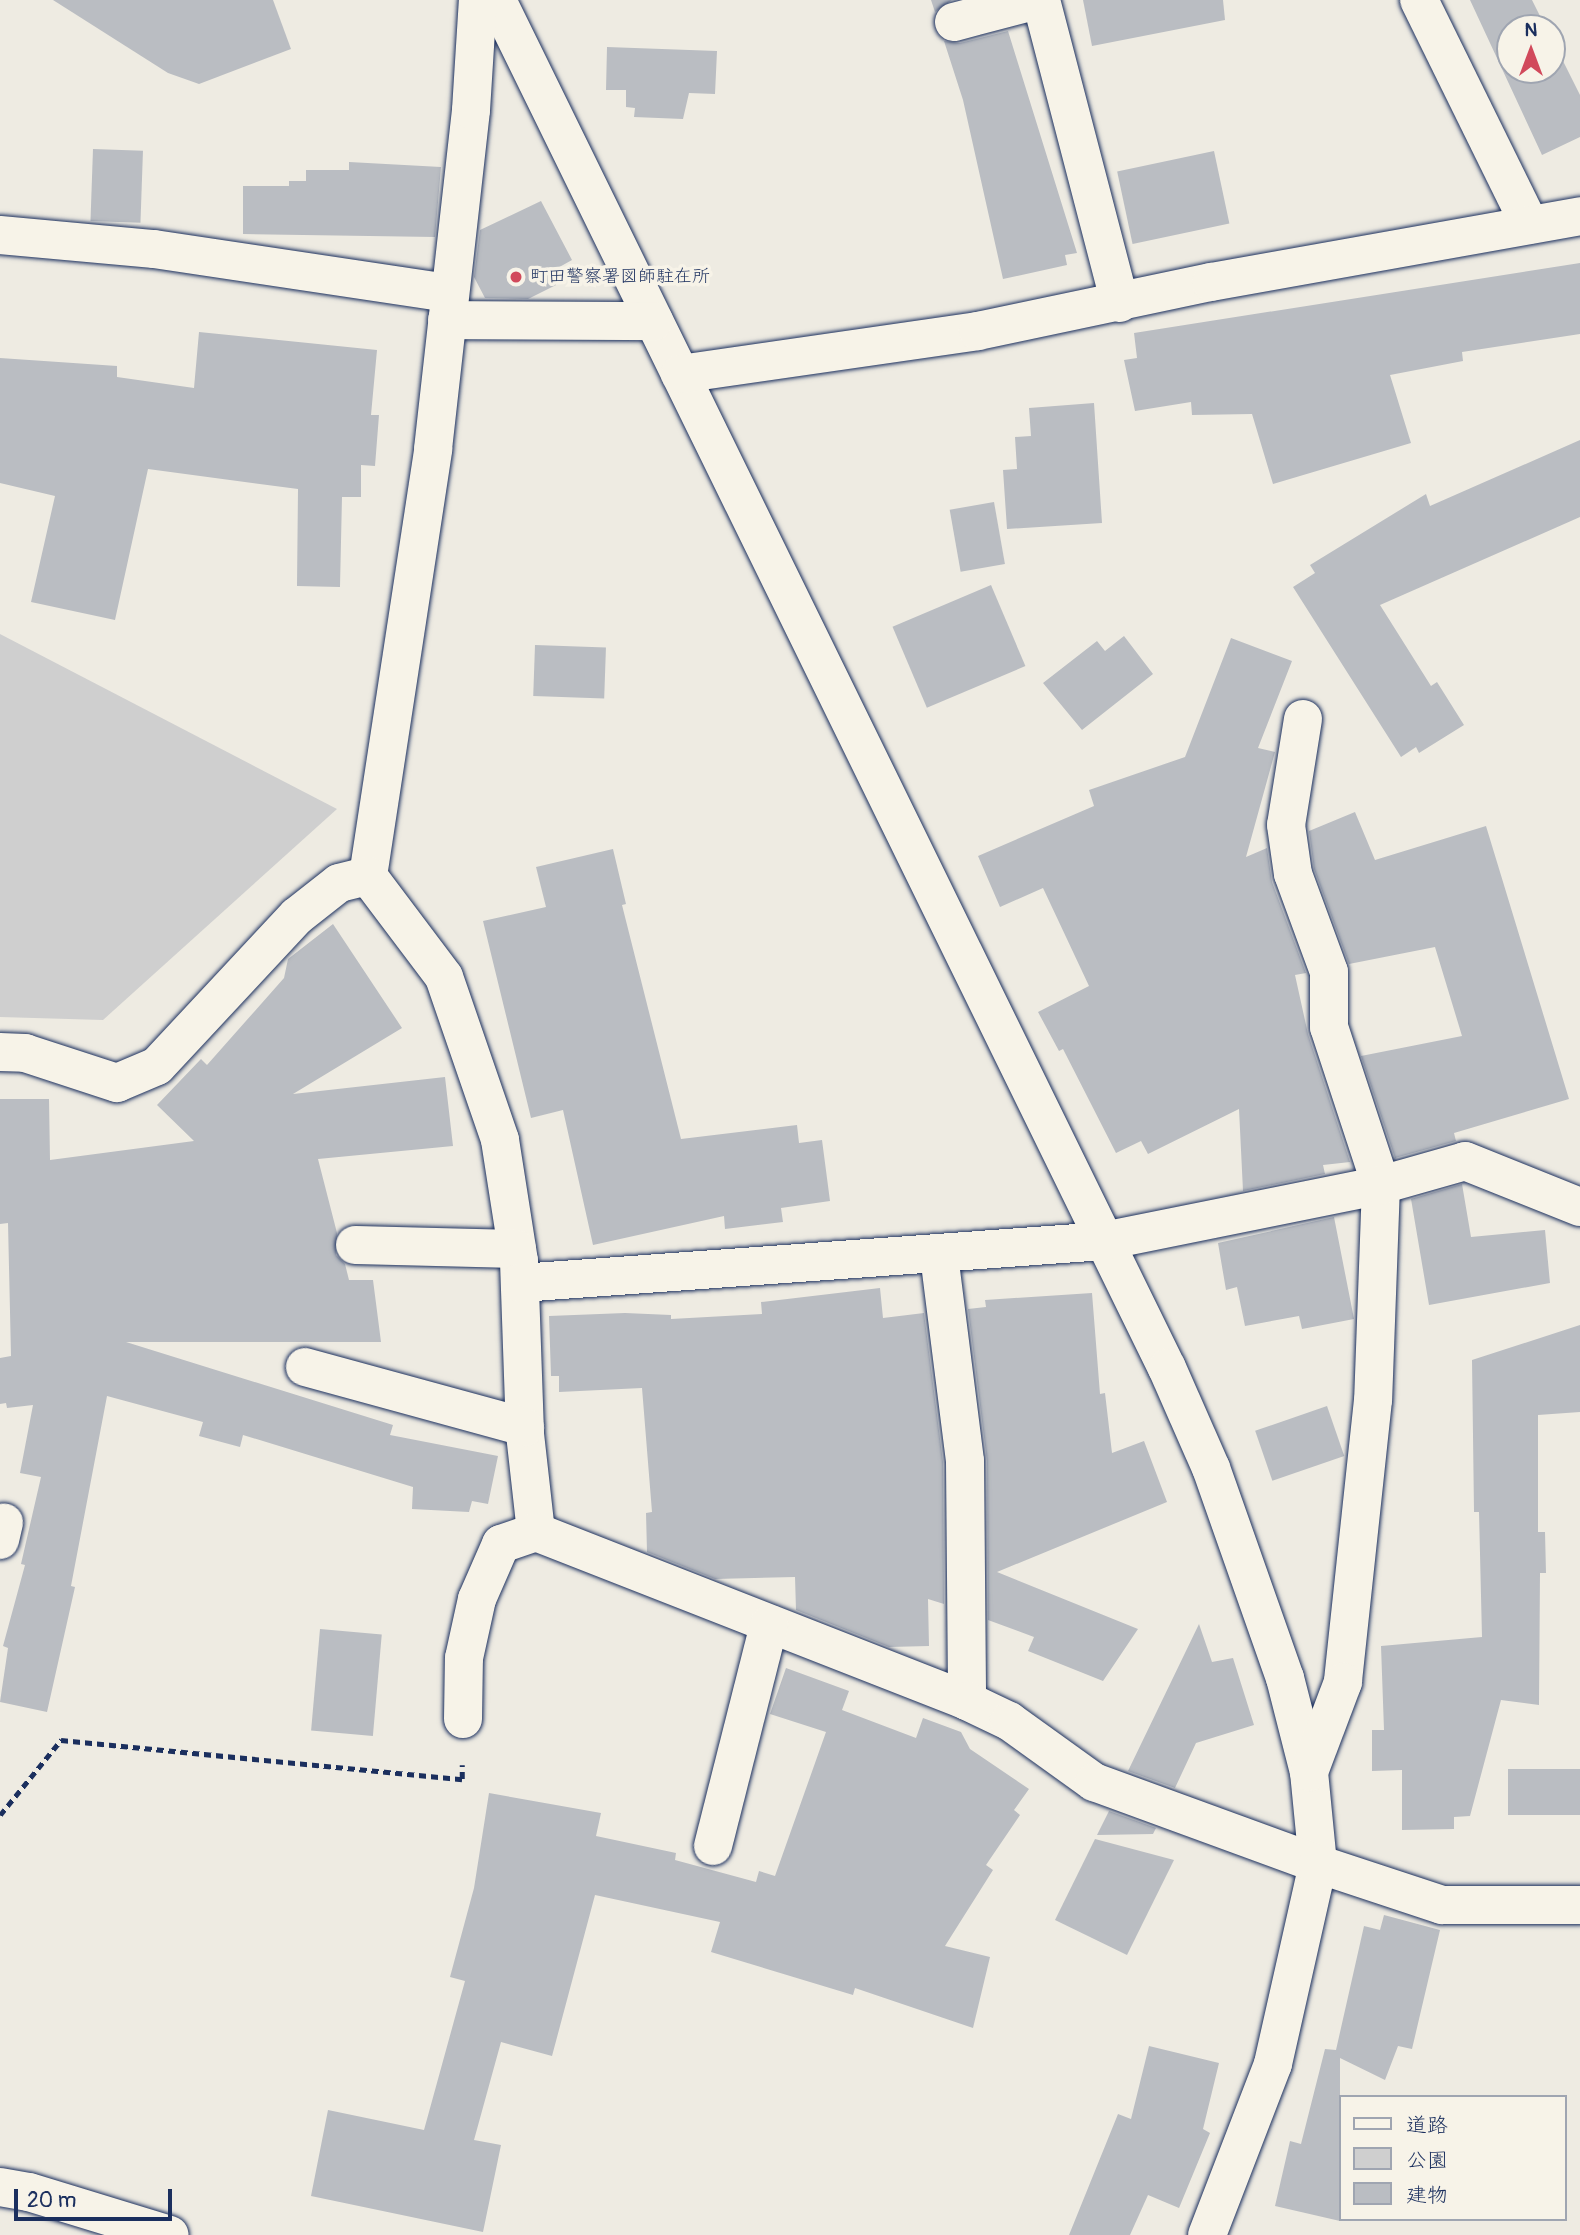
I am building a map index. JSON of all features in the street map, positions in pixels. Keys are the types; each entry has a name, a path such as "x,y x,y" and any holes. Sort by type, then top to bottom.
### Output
{"street":[{"path":"478,0 433,449 368,876 444,977 500,1140 519,1266 525,1427 536,1532"},
{"path":"497,0 1104,1241 1211,1468 1285,1678 1309,1772 1318,1864 1273,2064 1207,2235"},
{"path":"954,22 1040,0 1120,303"},
{"path":"1419,0 1529,224"},
{"path":"680,374 978,331 1580,216"},
{"path":"0,235 154,249 449,307 654,321"},
{"path":"1303,719 1286,825 1293,874 1329,972 1329,1027 1381,1185 1373,1399 1343,1682 1309,1772"},
{"path":"0,1052 25,1053 117,1083 157,1066 297,916 339,883 368,876"},
{"path":"355,1245 519,1266 939,1255 1104,1241 1381,1185 1465,1161 1580,1207"},
{"path":"939,1255 965,1461 967,1701"},
{"path":"305,1367 525,1427"},
{"path":"463,1719 464,1658 477,1599 501,1544 536,1532 967,1701 1009,1721 1094,1782 1318,1864 1442,1905 1580,1905"},
{"path":"713,1846 769,1624"},
{"path":"0,2187 170,2235"}],"path":[{"path":"0,1815 61,1740 462,1779 463,1719"}],"green space":[{"path":"0,634 337,809 103,1020 0,1017"}],"building":[{"path":"53,0 273,0 291,49 199,84 168,73"},
{"path":"931,0 952,0 935,12"},
{"path":"1083,0 1223,0 1225,20 1092,46"},
{"path":"1470,0 1532,0 1539,14 1496,14 1496,56"},
{"path":"1008,31 1077,253 1065,255 1067,265 1003,279 963,100 944,41 960,43"},
{"path":"607,47 717,51 715,94 689,93 683,119 634,117 635,108 626,107 626,90 606,90"},
{"path":"1566,67 1580,95 1580,137 1542,155 1509,84 1566,84"},
{"path":"93,149 143,151 140,223 90,221"},
{"path":"1214,151 1229,223 1133,244 1117,172"},
{"path":"349,162 441,167 435,237 243,234 243,186 289,186 289,181 306,181 306,170 349,170"},
{"path":"541,201 572,260 554,270 556,285 528,299 485,298 474,277 480,230"},
{"path":"1580,263 1580,334 1462,352 1463,361 1390,375 1411,443 1273,484 1252,414 1192,415 1191,402 1135,411 1124,360 1137,358 1134,333"},
{"path":"199,332 377,350 371,415 379,415 375,466 361,465 361,497 342,497 340,587 297,586 298,489 148,469 115,620 31,602 55,496 0,483 0,358 117,366 117,377 194,388"},
{"path":"1094,403 1102,523 1007,529 1003,470 1017,469 1015,437 1031,436 1029,408"},
{"path":"1580,440 1580,517 1380,605 1431,686 1437,682 1464,725 1419,753 1416,747 1401,757 1293,587 1315,573 1310,565 1426,494 1430,506"},
{"path":"994,502 1005,564 961,572 950,510"},
{"path":"991,585 1025,666 927,708 893,627"},
{"path":"1124,636 1153,674 1082,730 1043,683 1097,641 1105,651"},
{"path":"1231,638 1292,661 1258,748 1275,752 1246,857 1267,848 1272,882 1306,973 1295,975 1308,1034 1350,1162 1323,1165 1325,1174 1243,1191 1239,1109 1148,1154 1141,1141 1116,1153 1063,1049 1059,1051 1038,1012 1089,986 1043,888 1000,907 978,856 1094,806 1089,790 1185,757"},
{"path":"535,645 606,647 604,698 533,696"},
{"path":"1355,812 1375,860 1486,826 1569,1099 1454,1133 1456,1141 1395,1158 1361,1056 1462,1036 1435,947 1349,964 1314,869 1309,831"},
{"path":"613,849 626,904 622,905 681,1139 797,1125 799,1143 822,1140 830,1201 781,1208 783,1222 725,1229 724,1216 593,1245 563,1110 531,1118 483,921 546,907 536,867"},
{"path":"333,924 402,1028 293,1094 445,1077 453,1146 318,1159 337,1233 336,1255 345,1264 349,1280 373,1280 381,1342 126,1342 393,1425 390,1435 498,1456 488,1504 472,1501 469,1512 412,1509 413,1487 243,1435 240,1447 199,1436 203,1422 107,1396 71,1586 75,1587 47,1712 0,1702 8,1648 3,1646 25,1565 21,1564 41,1477 20,1473 33,1405 7,1408 6,1403 0,1404 0,1358 11,1356 8,1223 0,1224 0,1099 49,1099 50,1160 194,1141 157,1105 201,1059 207,1065 284,978 288,959"},
{"path":"1462,1184 1471,1237 1545,1230 1550,1283 1429,1305 1411,1199"},
{"path":"1334,1217 1354,1319 1302,1329 1299,1316 1245,1326 1237,1287 1226,1290 1218,1243"},
{"path":"880,1288 883,1318 924,1313 943,1462 944,1604 928,1599 929,1646 889,1647 796,1610 795,1577 715,1579 647,1552 646,1513 652,1512 642,1388 559,1392 559,1376 551,1376 549,1316 625,1313 671,1315 671,1319 762,1314 761,1302"},
{"path":"1092,1293 1100,1394 1105,1393 1112,1453 1144,1441 1167,1502 997,1572 1138,1629 1103,1681 1028,1651 1034,1637 988,1620 987,1461 968,1309 986,1307 985,1300"},
{"path":"1580,1325 1580,1412 1538,1415 1538,1532 1545,1532 1546,1573 1540,1573 1539,1705 1501,1700 1470,1816 1454,1817 1454,1829 1402,1830 1402,1770 1372,1771 1372,1730 1384,1730 1381,1646 1482,1637 1479,1512 1474,1512 1472,1360"},
{"path":"1327,1406 1344,1456 1272,1481 1255,1431"},
{"path":"1199,1624 1212,1662 1233,1658 1254,1725 1196,1743 1175,1788 1128,1771"},
{"path":"320,1629 382,1634 373,1736 311,1731"},
{"path":"786,1668 849,1691 842,1710 916,1738 923,1718 961,1732 970,1749 1029,1789 1014,1810 1020,1815 986,1865 993,1870 945,1946 990,1957 973,2028 855,1988 853,1995 711,1952 720,1922 595,1895 552,2056 501,2042 474,2140 501,2145 483,2232 311,2196 328,2110 424,2130 465,1981 450,1977 474,1888 489,1793 601,1813 596,1836 676,1853 675,1860 756,1882 759,1871 775,1876 826,1732 770,1714"},
{"path":"1508,1769 1580,1769 1580,1815 1508,1815"},
{"path":"1109,1811 1156,1828 1153,1834 1097,1835"},
{"path":"1095,1839 1174,1860 1127,1955 1055,1920"},
{"path":"1384,1915 1440,1930 1412,2049 1398,2046 1385,2080 1340,2058 1338,2221 1275,2206 1290,2141 1301,2144 1325,2049 1336,2050 1364,1926 1380,1930"},
{"path":"1149,2046 1219,2063 1203,2129 1210,2133 1179,2208 1148,2195 1130,2235 1069,2235 1118,2114 1131,2119"}],"place":[{"name":"町田警察署図師駐在所","path":"516,277"}]}
